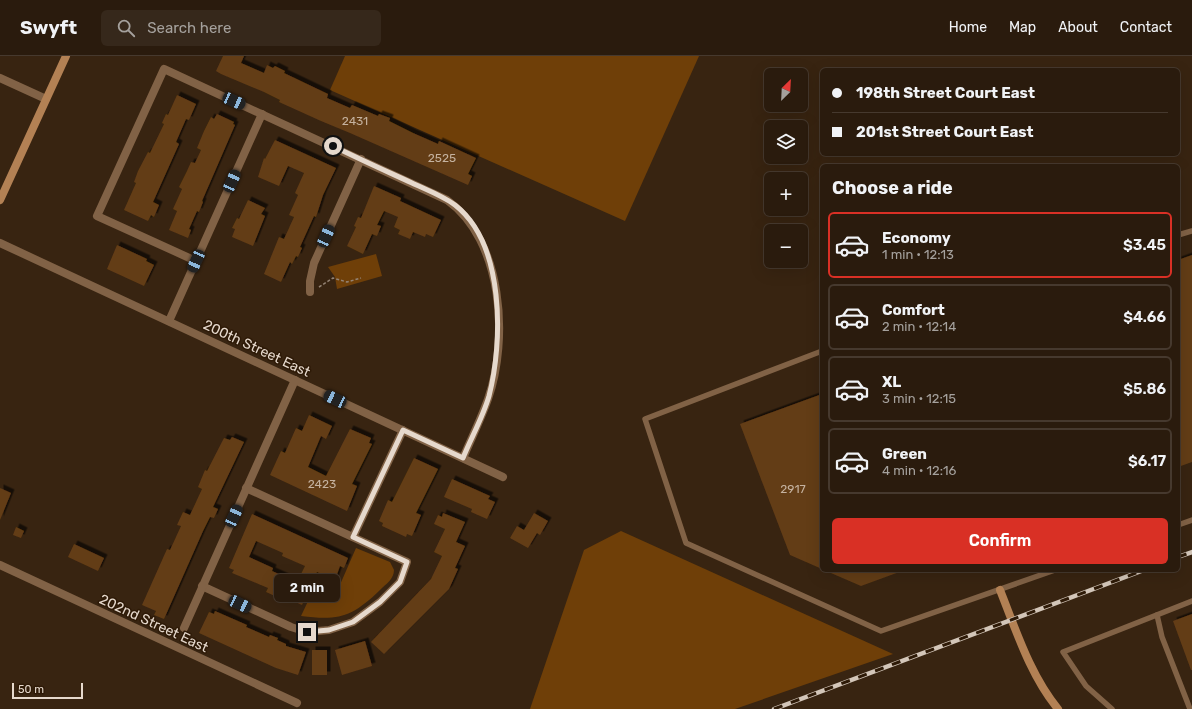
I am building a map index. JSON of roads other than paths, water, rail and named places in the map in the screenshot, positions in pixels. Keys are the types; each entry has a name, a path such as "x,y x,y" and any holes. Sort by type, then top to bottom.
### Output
{"street":[{"path":"0,200 66,56"},
{"path":"196,261 97,216 164,69 447,200 466,216 475,228 483,243 495,284 498,313 498,340 494,375 488,398 463,458"},
{"path":"0,78 46,99"},
{"path":"169,321 262,114"},
{"path":"310,292 310,281 314,262 361,160"},
{"name":"200th Street East","path":"0,243 503,477"},
{"path":"184,628 295,380"},
{"path":"353,537 403,430"},
{"path":"202,586 291,627 307,632 329,630 353,622 380,602 400,582 407,562 246,488"},
{"name":"202nd Street East","path":"0,565 297,703"},
{"path":"1000,590 1024,650 1046,695 1058,709"}],"lane":[{"path":"1180,234 1192,231"},
{"path":"820,352 645,419 686,543 881,631 1050,572"},
{"path":"1180,524 1192,520"},
{"path":"1112,709 1086,686 1063,652 1192,601"},
{"path":"1157,615 1162,638 1190,709"}],"railway":[{"path":"1180,556 1192,552"},
{"path":"774,709 1139,572"}]}
